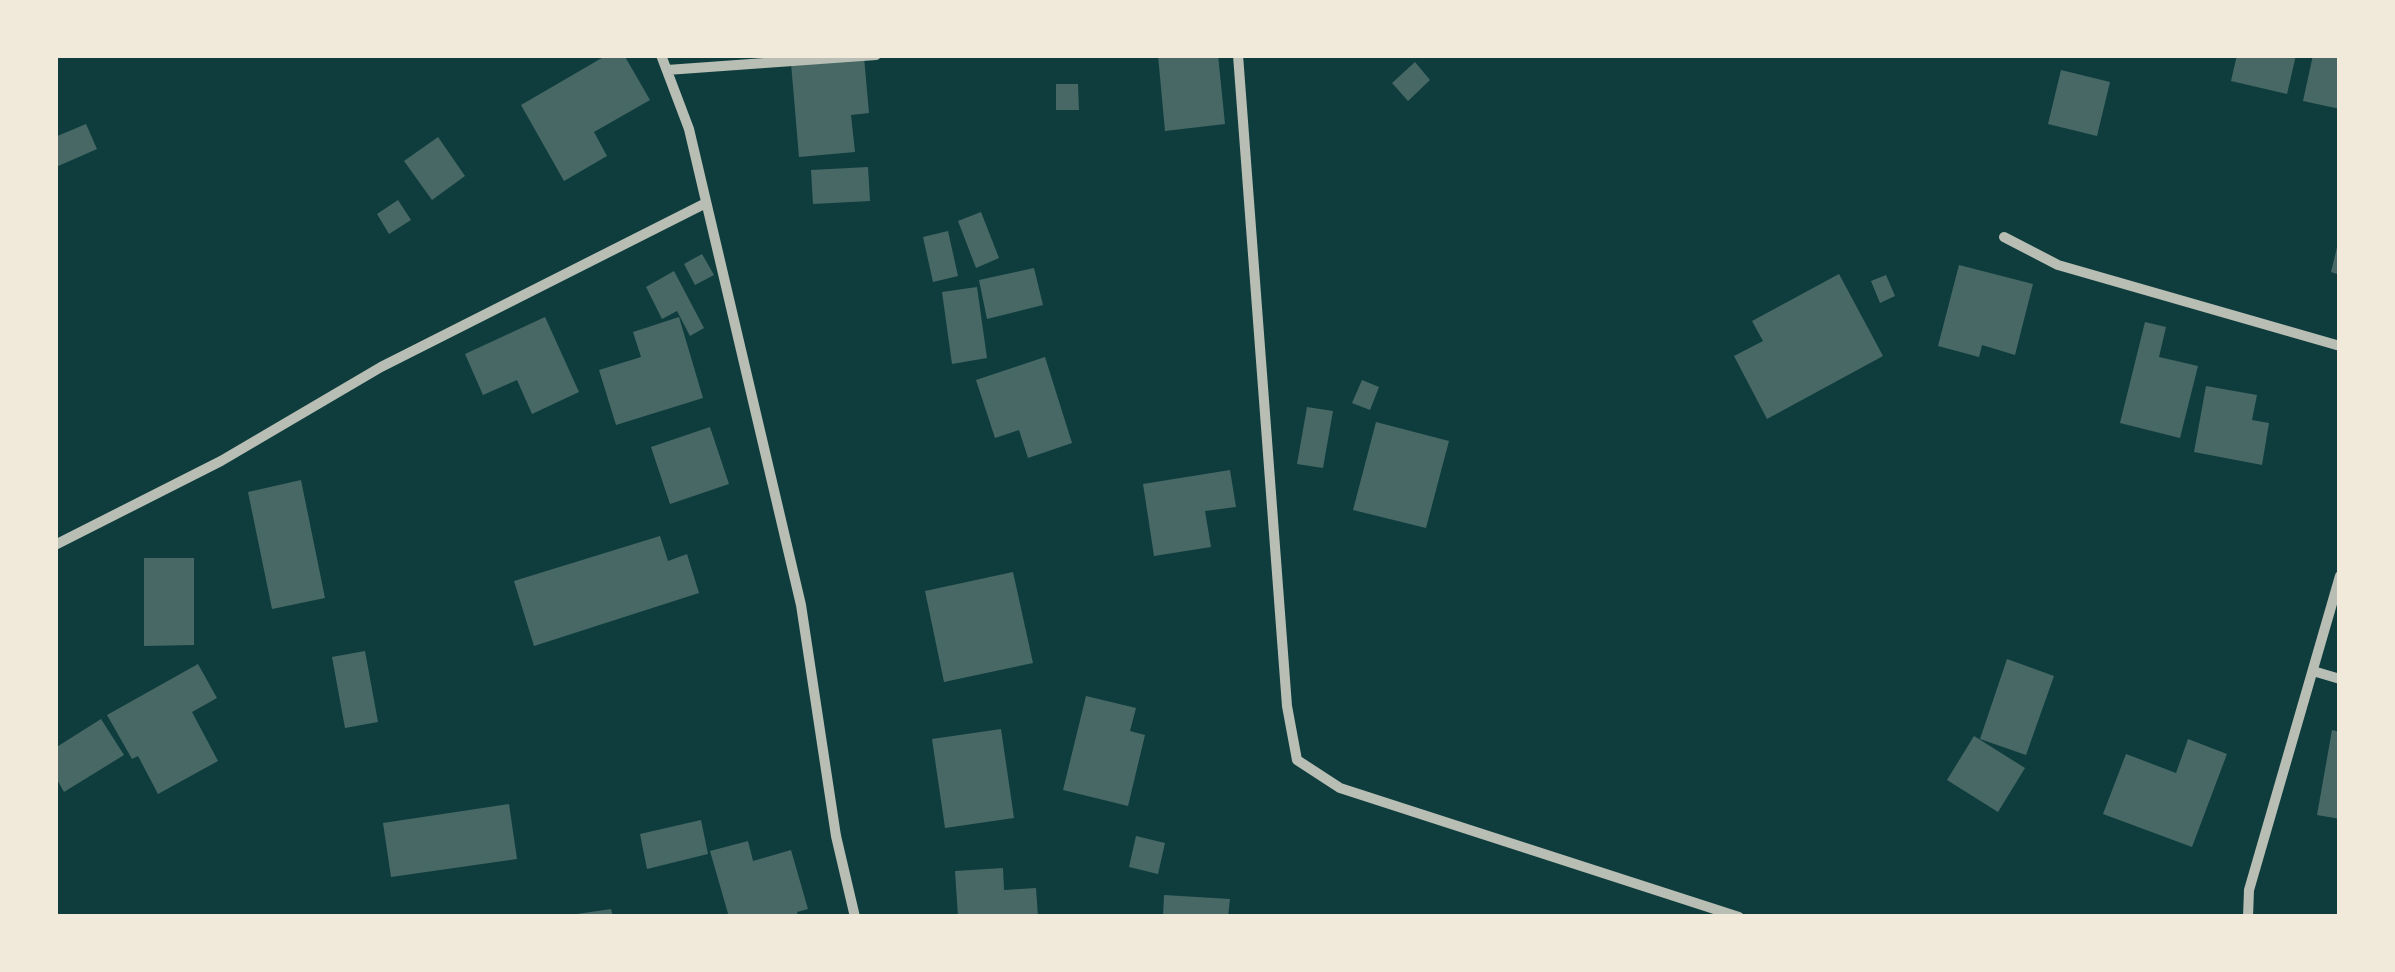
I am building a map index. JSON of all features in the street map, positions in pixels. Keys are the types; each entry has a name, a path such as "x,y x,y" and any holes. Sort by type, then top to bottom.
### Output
{"street":[{"path":"661,55 689,129 801,605 836,836 855,917"},
{"path":"667,70 876,55"},
{"path":"1238,55 1287,706 1296,760 1340,788 1740,917"},
{"path":"55,545 221,461 381,367 706,203"},
{"path":"2004,237 2058,266 2340,346"},
{"path":"2246,917 2250,890 2340,576"},
{"path":"2312,671 2340,679"}],"building":[{"path":"607,55 624,55 650,100 594,132 607,156 564,181 521,105"},
{"path":"1158,55 1218,55 1225,124 1165,131"},
{"path":"2237,55 2296,55 2287,94 2231,81"},
{"path":"2313,55 2340,55 2340,109 2303,101"},
{"path":"864,57 869,113 851,115 855,152 799,157 791,63"},
{"path":"1415,62 1430,80 1408,101 1392,83"},
{"path":"2061,70 2110,82 2097,136 2048,124"},
{"path":"1056,84 1078,84 1079,110 1056,110"},
{"path":"86,124 97,149 56,167 55,137"},
{"path":"438,137 465,176 432,200 404,161"},
{"path":"868,167 870,201 813,204 811,170"},
{"path":"398,200 411,220 389,234 377,214"},
{"path":"981,212 999,258 976,268 958,221"},
{"path":"948,231 958,276 933,282 923,237"},
{"path":"2340,239 2340,275 2331,272"},
{"path":"702,254 714,275 695,285 684,264"},
{"path":"1959,265 2033,284 2015,355 1982,345 1979,357 1938,346"},
{"path":"1034,268 1043,305 987,319 979,280"},
{"path":"674,271 704,328 690,336 677,311 662,319 646,287"},
{"path":"1839,274 1883,356 1767,419 1734,356 1763,341 1752,321"},
{"path":"1886,275 1895,296 1880,303 1871,281"},
{"path":"977,287 987,358 952,364 942,292"},
{"path":"545,317 579,392 532,414 517,380 483,395 465,354"},
{"path":"679,317 703,398 616,425 599,370 641,357 633,332"},
{"path":"2145,322 2166,327 2159,357 2198,366 2180,438 2120,423"},
{"path":"1045,357 1072,443 1028,458 1019,430 995,438 976,380"},
{"path":"1362,380 1379,387 1370,410 1352,403"},
{"path":"2206,386 2257,395 2252,420 2269,423 2262,465 2194,452"},
{"path":"1307,407 1333,411 1323,468 1297,464"},
{"path":"1376,422 1449,441 1426,528 1353,510"},
{"path":"710,427 729,484 670,504 651,447"},
{"path":"1230,470 1236,507 1205,511 1211,547 1154,556 1143,484"},
{"path":"301,480 325,598 272,609 248,492"},
{"path":"660,536 668,561 687,554 699,593 534,646 514,581"},
{"path":"144,558 194,558 194,645 144,646"},
{"path":"1013,572 1033,663 944,682 925,591"},
{"path":"365,651 378,722 345,728 332,657"},
{"path":"2007,659 2054,676 2026,755 1980,739"},
{"path":"198,664 217,698 192,712 218,761 158,794 138,756 132,759 107,715"},
{"path":"1086,696 1136,708 1130,731 1145,735 1128,806 1063,790"},
{"path":"101,719 124,755 64,792 55,776 55,748"},
{"path":"1001,729 1014,818 945,828 932,739"},
{"path":"2332,730 2340,732 2340,819 2317,815"},
{"path":"1974,736 2025,768 1998,812 1947,780"},
{"path":"2188,739 2227,754 2192,847 2103,814 2126,754 2176,773"},
{"path":"509,804 517,859 391,877 383,823"},
{"path":"701,820 708,854 647,869 640,834"},
{"path":"1136,836 1165,843 1158,874 1129,867"},
{"path":"748,841 753,861 791,850 808,909 797,912 798,917 729,917 710,851"},
{"path":"1003,868 1004,890 1036,888 1038,917 958,917 955,871"},
{"path":"1164,895 1230,899 1228,917 1163,917"},
{"path":"611,909 613,917 570,917 570,915"}]}
